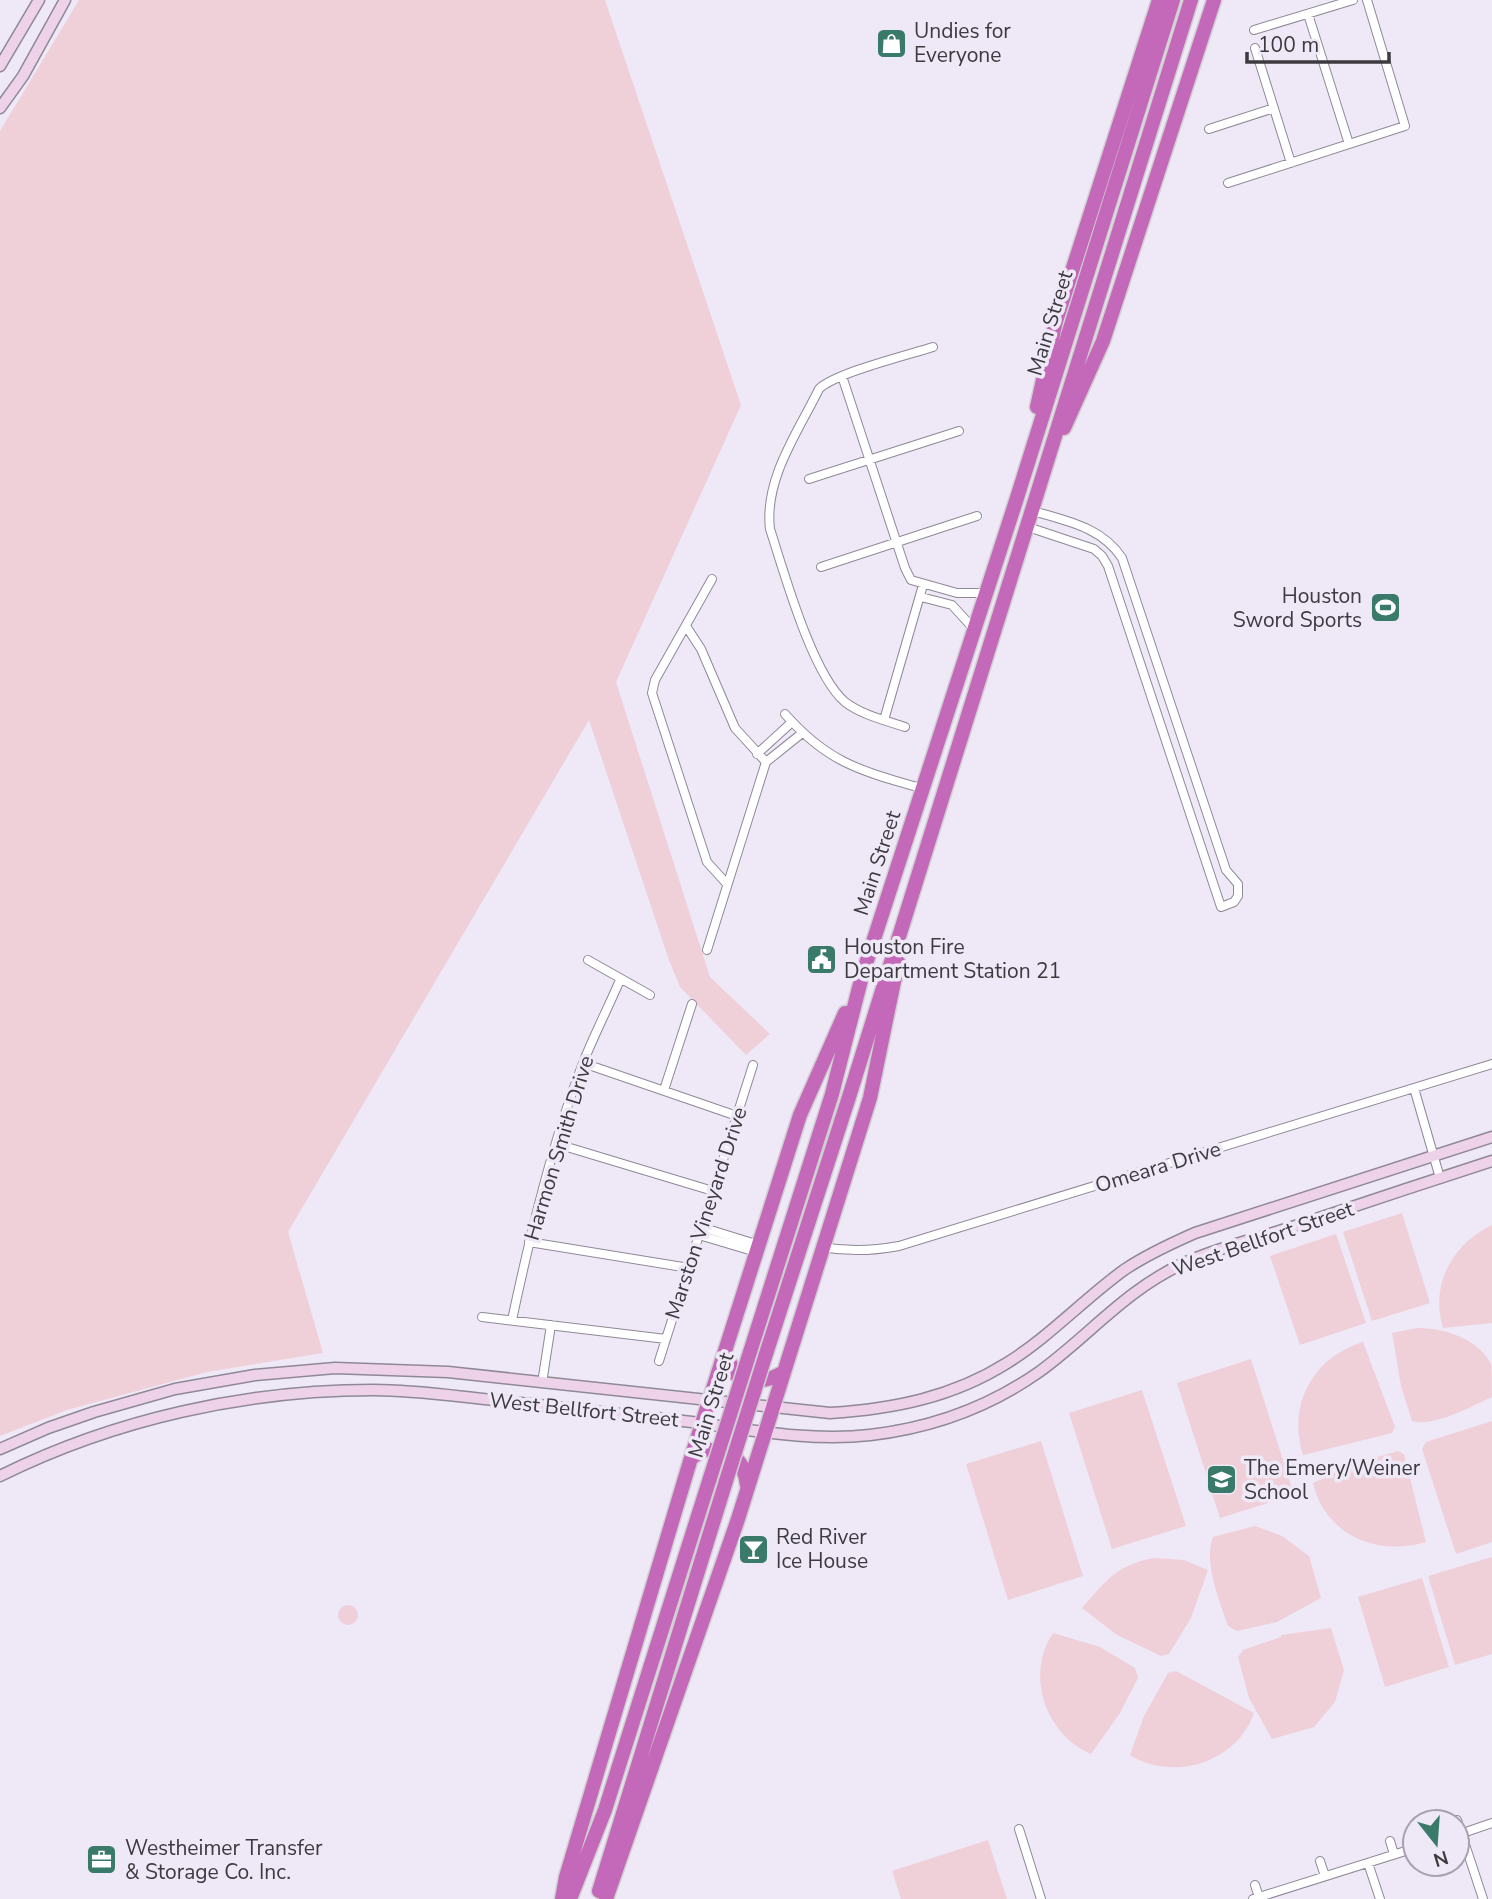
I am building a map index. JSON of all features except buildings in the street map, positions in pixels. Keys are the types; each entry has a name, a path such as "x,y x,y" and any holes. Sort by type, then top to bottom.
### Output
{"highway":[{"path":"1016,501 1056,321 1159,0"},
{"name":"Main Street","path":"570,1899 605,1810 832,1094 862,976 1016,501 1173,0"},
{"name":"Main Street","path":"597,1899 1191,0"},
{"path":"1037,488 1103,341 1214,0"},
{"path":"606,1899 662,1744 748,1486 870,1098 918,871"},
{"path":"562,1899 566,1877 691,1458 800,1115 862,976"},
{"path":"725,1352 735,1374 762,1381 771,1380 782,1373"},
{"path":"691,1458 705,1450 726,1454 738,1460 745,1469 748,1486"}],"main road":[{"path":"0,66 38,0"},
{"path":"0,108 23,76 65,0"},
{"path":"32,13 52,25"},
{"name":"West Bellfort Street","path":"4,1447 48,1428 131,1400 188,1386 255,1375 335,1368 448,1372 830,1413 907,1405 978,1380 1008,1363 1125,1270 1159,1248 1209,1228 1492,1137"},
{"name":"West Bellfort Street","path":"0,1476 52,1452 136,1423 184,1411 285,1395 377,1390 429,1393 827,1437 868,1436 941,1421 1006,1393 1041,1371 1109,1311 1160,1276 1187,1262 1492,1161"},
{"path":"1209,1228 1217,1251"},
{"path":"1063,1320 1079,1338"},
{"path":"377,1390 378,1369"},
{"path":"539,1405 542,1384"},
{"path":"935,1397 941,1421"},
{"path":"131,1400 136,1423"},
{"path":"4,1447 20,1466"}],"street":[{"path":"1254,30 1353,0"},
{"path":"1228,183 1405,126 1367,0"},
{"path":"1308,14 1349,144"},
{"path":"1255,48 1291,163"},
{"path":"1209,129 1274,108"},
{"path":"905,727 874,718 845,702 824,676 795,605 770,529 770,505 777,475 819,388 824,383 933,347"},
{"path":"842,376 911,580 968,594 986,593"},
{"path":"809,479 959,432"},
{"path":"1025,526 1094,550 1108,566 1220,907 1234,902 1239,891 1235,879 1226,870 1218,848 1122,558 1114,545 1103,536 1030,510"},
{"path":"821,567 977,516"},
{"path":"712,579 655,680 652,693 707,862 727,884"},
{"path":"884,720 923,585"},
{"path":"1116,591 1132,586"},
{"path":"945,603 947,590"},
{"path":"921,597 952,605 974,628"},
{"path":"686,626 701,649 735,728 766,762"},
{"path":"785,714 821,749 848,765 924,789"},
{"path":"757,754 792,722"},
{"path":"1162,731 1177,726"},
{"path":"708,950 766,762 802,733"},
{"path":"1203,853 1218,848"},
{"path":"588,960 650,995"},
{"name":"Harmon Smith Drive","path":"512,1320 528,1242 557,1144 583,1063 620,980"},
{"path":"664,1090 692,1004"},
{"path":"583,1063 737,1116"},
{"name":"Omeara Drive","path":"822,1247 844,1251 899,1246 1492,1064"},
{"name":"Marston Vineyard Drive","path":"659,1361 753,1065"},
{"path":"1414,1088 1440,1178"},
{"path":"557,1144 713,1191"},
{"path":"700,1231 758,1248"},
{"path":"528,1242 689,1268"},
{"path":"482,1317 666,1339"},
{"path":"542,1384 551,1325"},
{"path":"1471,1830 1492,1824"},
{"path":"1019,1829 1041,1899"},
{"path":"1390,1841 1394,1854"},
{"path":"1255,1885 1256,1898 1401,1852"},
{"path":"1320,1861 1325,1876"},
{"path":"1368,1863 1380,1899"},
{"path":"1471,1866 1483,1899"}],"shaded area":[{"path":"79,0 605,0 741,405 616,682 710,977 770,1034 746,1055 680,987 589,720 288,1232 323,1353 207,1372 67,1410 0,1436 0,131"},
{"path":"1402,1213 1430,1303 1372,1321 1343,1232"},
{"path":"1492,1225 1492,1323 1443,1328 1440,1296 1448,1268 1466,1243"},
{"path":"1336,1234 1366,1323 1300,1345 1270,1256"},
{"path":"1417,1328 1459,1336 1478,1347 1491,1364 1492,1397 1441,1419 1412,1421 1401,1386 1392,1333"},
{"path":"1363,1342 1395,1427 1392,1433 1303,1455 1299,1418 1308,1385 1330,1359"},
{"path":"1251,1359 1294,1495 1220,1518 1177,1383"},
{"path":"1142,1390 1186,1526 1112,1549 1069,1413"},
{"path":"1492,1421 1492,1542 1456,1554 1422,1449 1426,1442"},
{"path":"1041,1441 1083,1576 1008,1600 966,1464"},
{"path":"1398,1451 1404,1454 1426,1542 1389,1546 1356,1538 1329,1516 1319,1501 1313,1483 1357,1463"},
{"path":"1255,1526 1282,1536 1309,1556 1321,1598 1277,1622 1237,1631 1228,1626 1217,1594 1211,1570 1210,1547 1213,1537"},
{"path":"1492,1557 1492,1654 1455,1665 1428,1576"},
{"path":"1154,1558 1184,1560 1208,1570 1191,1618 1169,1654 1161,1656 1117,1635 1082,1608 1105,1582 1121,1570"},
{"path":"1422,1578 1449,1667 1385,1687 1358,1597"},
{"path":"348,1605 355,1608 358,1615 355,1622 348,1625 341,1622 338,1615 341,1608"},
{"path":"1331,1628 1344,1670 1335,1702 1314,1727 1272,1739 1249,1698 1238,1657 1243,1650 1281,1635"},
{"path":"1053,1633 1100,1647 1135,1668 1138,1678 1120,1713 1091,1754 1062,1733 1044,1702 1041,1667 1045,1649"},
{"path":"1176,1671 1254,1713 1246,1730 1234,1744 1219,1755 1184,1767 1165,1767 1130,1755 1144,1716 1168,1673"},
{"path":"988,1840 1007,1899 901,1899 892,1871"}],"place":[{"name":"Undies for Everyone","path":"891,43"},
{"name":"Houston Sword Sports","path":"1385,608"},
{"name":"Houston Fire Department Station 21","path":"821,959"},
{"name":"The Emery/Weiner School","path":"1221,1480"},
{"name":"Red River Ice House","path":"753,1549"},
{"name":"Westheimer Transfer & Storage Co. Inc.","path":"102,1860"}]}
